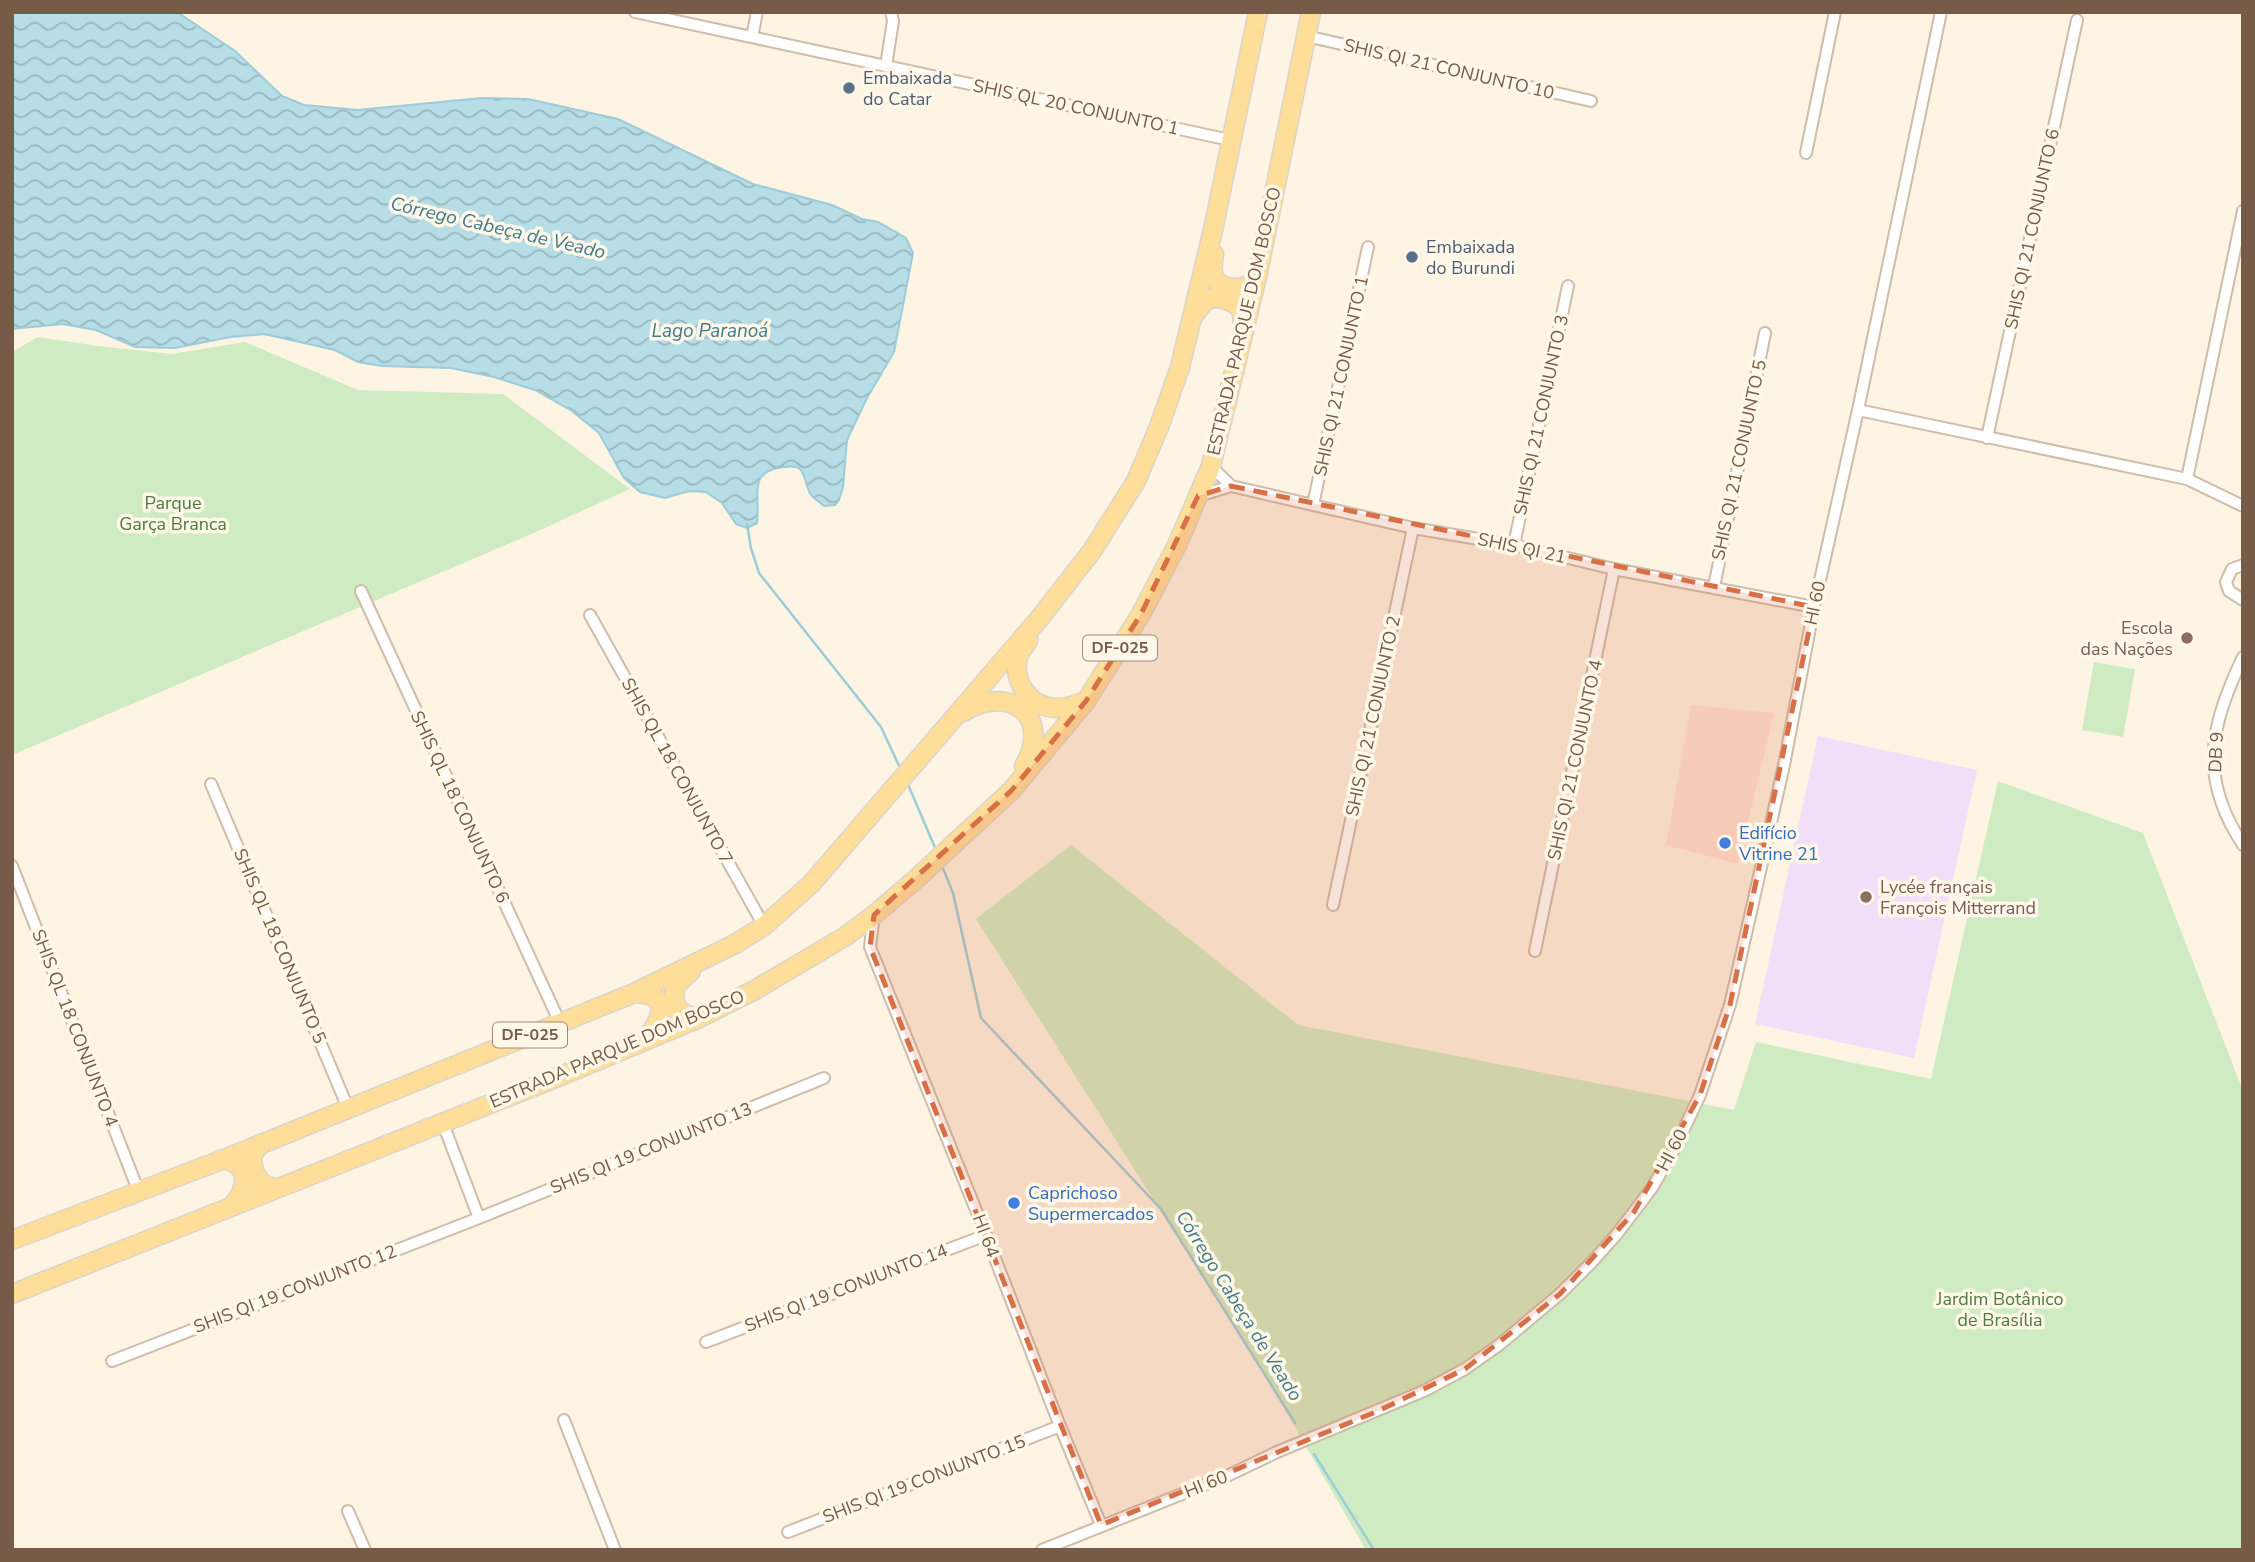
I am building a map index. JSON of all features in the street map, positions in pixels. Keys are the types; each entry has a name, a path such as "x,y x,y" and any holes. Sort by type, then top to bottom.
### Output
{"main road":[{"name":"DF-025","path":"12,1240 224,1159 634,993 764,926 813,883 1039,619 1092,551 1136,481 1180,367 1213,230 1258,12"},
{"name":"ESTRADA PARQUE DOM BOSCO","path":"12,1294 644,1041 697,1019 753,991 846,936 916,879 1012,791 1086,701 1142,614 1177,545 1211,466 1258,277 1309,22"},
{"path":"1213,230 1215,242 1212,271 1217,282 1244,288 1253,284 1258,277"},
{"path":"1193,317 1206,301 1217,298 1227,300 1241,309 1245,331"},
{"path":"1039,619 1037,628 1019,654 1019,677 1023,689 1036,704 1056,709 1086,701"},
{"path":"952,719 983,702 1001,701 1015,704 1026,714 1033,726 1035,737 1031,754 1012,791"},
{"path":"697,1019 678,1011 674,986 710,956"},
{"path":"634,993 650,994 657,999 661,1007 657,1026 644,1041"},
{"path":"266,1141 254,1152 253,1169 259,1181 278,1188"},
{"path":"224,1159 238,1165 244,1176 245,1187 232,1206"}],"street":[{"name":"SHIS QL 20 CONJUNTO 1","path":"635,12 1230,140"},
{"path":"752,37 757,12"},
{"path":"886,66 893,21 891,12"},
{"path":"1806,153 1835,12"},
{"name":"HI 60","path":"1042,1550 1378,1412 1465,1369 1499,1345 1560,1294 1592,1262 1634,1212 1675,1148 1700,1095 1730,1005 1784,765 1814,607 1941,12"},
{"name":"SHIS QI 21 CONJUNTO 6","path":"1987,438 2077,20"},
{"name":"SHIS QI 21 CONJUNTO 10","path":"1309,22 1591,101"},
{"path":"2187,479 2243,211"},
{"name":"SHIS QI 21 CONJUNTO 1","path":"1313,505 1368,247"},
{"name":"SHIS QI 21 CONJUNTO 3","path":"1514,545 1568,286"},
{"name":"SHIS QI 21 CONJUNTO 5","path":"1714,587 1765,333"},
{"path":"1857,410 2187,479 2243,506"},
{"path":"1211,466 1231,486"},
{"name":"SHIS QI 21","path":"1198,496 1231,486 1413,528 1514,545 1614,569 1814,607"},
{"name":"SHIS QI 21 CONJUNTO 2","path":"1333,905 1413,528"},
{"path":"2243,565 2232,569 2226,582 2229,591 2243,600"},
{"name":"SHIS QI 21 CONJUNTO 4","path":"1535,951 1614,569"},
{"name":"SHIS QL 18 CONJUNTO 6","path":"361,591 560,1023"},
{"name":"SHIS QL 18 CONJUNTO 7","path":"590,615 764,926"},
{"name":"DB 9","path":"2243,657 2220,713 2213,754 2214,782 2222,808 2243,845"},
{"name":"SHIS QL 18 CONJUNTO 5","path":"211,784 348,1108"},
{"name":"SHIS QL 18 CONJUNTO 4","path":"12,866 138,1190"},
{"name":"HI 64","path":"873,915 870,947 1101,1525"},
{"path":"846,936 870,947"},
{"name":"SHIS QI 19 CONJUNTO 13","path":"479,1218 824,1077"},
{"path":"442,1121 479,1218"},
{"name":"SHIS QI 19 CONJUNTO 12","path":"112,1361 479,1218"},
{"name":"SHIS QI 19 CONJUNTO 14","path":"706,1342 986,1234"},
{"path":"564,1420 615,1550"},
{"name":"SHIS QI 19 CONJUNTO 15","path":"788,1531 1060,1426"},
{"path":"348,1511 365,1550"}],"highlighted area":[{"path":"1231,486 1814,607 1730,1005 1700,1095 1634,1212 1560,1294 1465,1369 1378,1411 1101,1525 870,947 874,915 1011,791 1086,701 1141,614 1198,496"}],"shaded area":[{"path":"1691,705 1774,713 1738,864 1666,845"},
{"name":"Lycée français François Mitterrand","path":"1818,736 1977,770 1914,1058 1755,1024"}],"green space":[{"name":"Parque Garça Branca","path":"38,337 172,354 245,342 358,390 503,394 630,489 527,536 12,755 12,352"},
{"path":"2094,662 2135,669 2123,737 2082,730"},
{"name":"Jardim Botânico de Brasília","path":"1998,781 2143,833 2243,1091 2243,1550 1366,1550 1264,1374 976,919 1071,845 1298,1025 1734,1110 1756,1042 1931,1079"}],"water":[{"name":"Lago Paranoá","path":"12,12 177,12 235,51 282,96 304,105 358,110 482,98 528,99 618,119 753,184 832,205 862,219 878,222 906,238 913,253 894,352 867,398 847,440 843,487 839,500 835,505 824,506 811,495 804,475 798,468 772,469 764,474 758,486 757,523 747,528 736,524 722,503 706,492 689,491 665,498 640,492 624,478 599,433 572,411 535,390 494,377 451,368 382,366 358,362 335,350 264,334 230,337 175,348 135,347 96,330 63,324 12,329"}],"waterway":[{"name":"Córrego Cabeça de Veado","path":"747,524 759,573 881,727 901,770"},
{"name":"Córrego Cabeça de Veado","path":"907,782 936,850"},
{"name":"Córrego Cabeça de Veado","path":"942,866 953,893 981,1018 1161,1209 1295,1423"},
{"name":"Córrego Cabeça de Veado","path":"1314,1454 1374,1550"}],"place":[{"name":"Embaixada do Catar","path":"849,88"},
{"name":"Embaixada do Burundi","path":"1412,257"},
{"name":"Escola das Nações","path":"2187,638"},
{"name":"Edifício Vitrine 21","path":"1725,843"},
{"name":"Lycée français François Mitterrand","path":"1866,897"},
{"name":"Caprichoso Supermercados","path":"1014,1203"}]}
